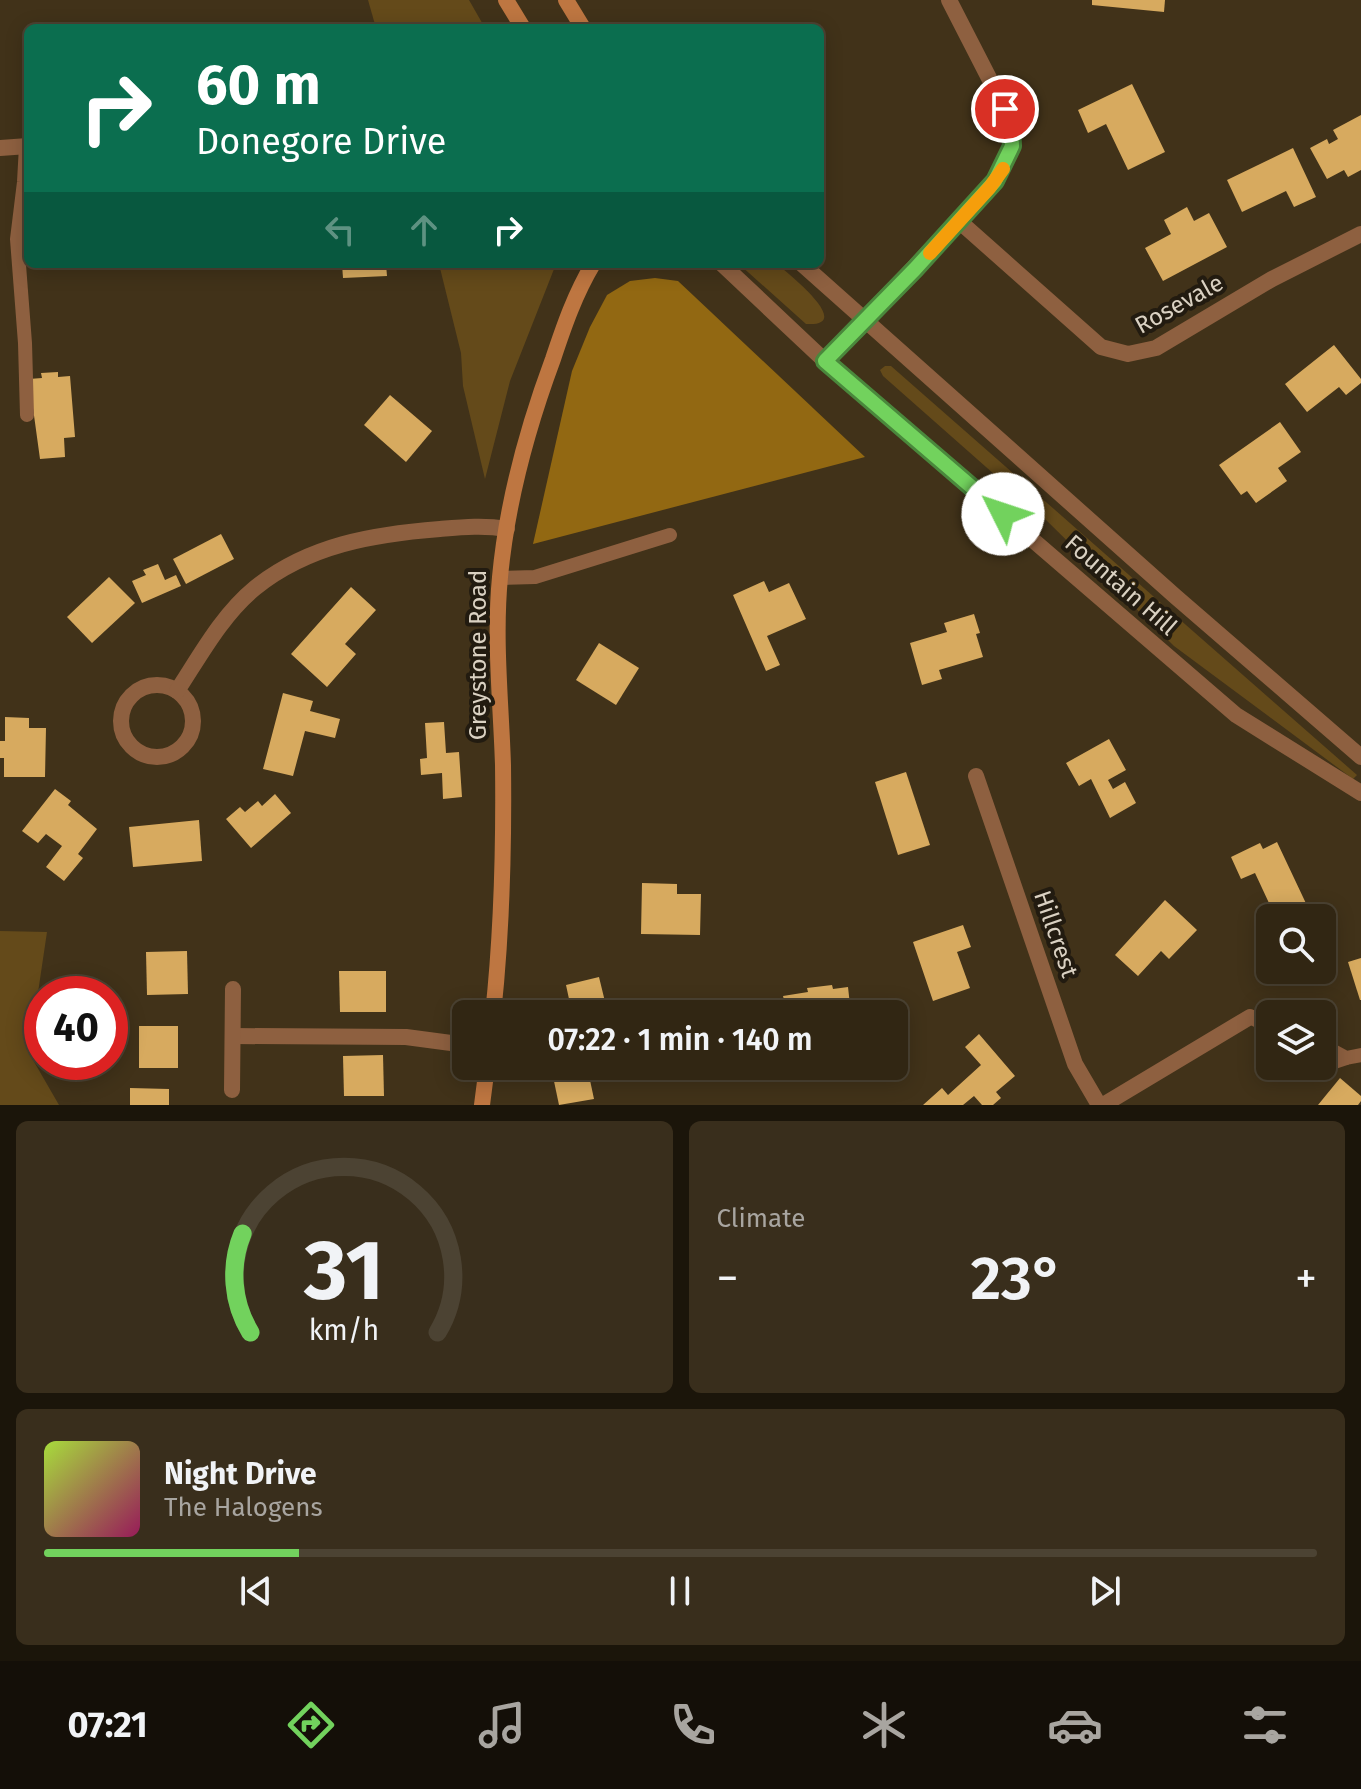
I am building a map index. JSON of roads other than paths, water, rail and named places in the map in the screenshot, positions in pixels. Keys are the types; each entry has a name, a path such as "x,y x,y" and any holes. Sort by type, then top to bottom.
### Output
{"main road":[{"path":"506,0 521,24"},
{"path":"566,0 581,24"},
{"name":"Greystone Road","path":"494,1000 504,860 500,578 522,457 537,403 577,292 591,268"},
{"path":"482,1105 485,1080"}],"street":[{"path":"825,361 959,221 1000,174 1010,154 1012,135 1005,109 949,0"},
{"path":"0,148 24,146"},
{"name":"Rosevale","path":"959,221 1096,343 1107,350 1128,354 1164,344 1272,279 1361,234"},
{"name":"Fountain Hill","path":"726,268 825,361 1236,715 1361,793"},
{"name":"Fountain Hill","path":"806,268 1361,757"},
{"path":"177,691 239,603 255,588 294,562 345,542 396,534 487,526 507,529"},
{"path":"155,685 177,691 192,710 193,722 185,745 176,753 152,758 130,747 124,737 121,714 125,702 143,687 155,685"},
{"name":"Hillcrest","path":"976,776 1075,1064 1101,1105 1250,1017"},
{"path":"232,1090 233,989"},
{"path":"233,1036 406,1037 452,1043"}],"lane":[{"path":"24,182 17,239 27,415"},
{"path":"500,578 535,577 670,535"},
{"path":"1250,1017 1256,1021"}]}
